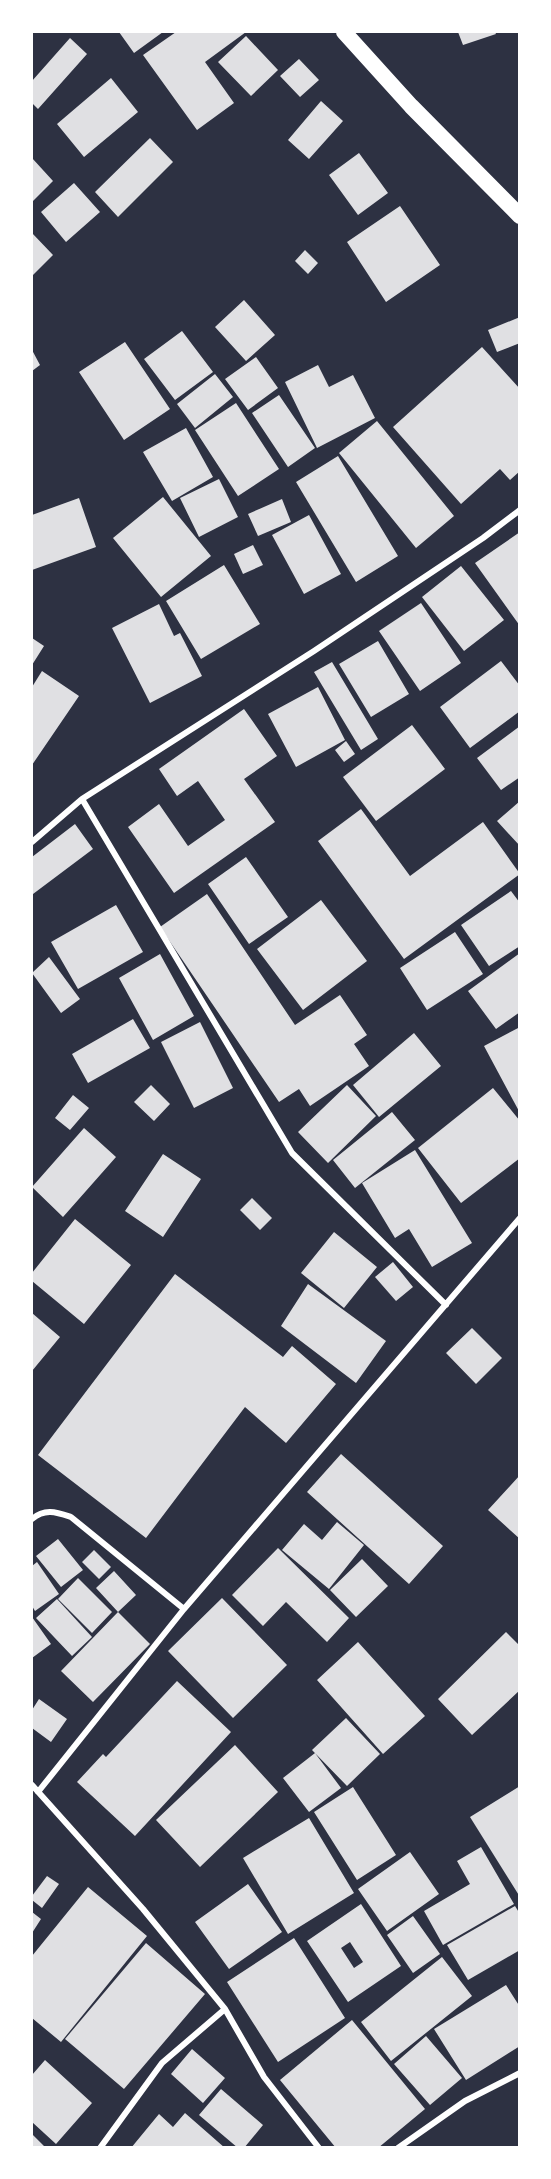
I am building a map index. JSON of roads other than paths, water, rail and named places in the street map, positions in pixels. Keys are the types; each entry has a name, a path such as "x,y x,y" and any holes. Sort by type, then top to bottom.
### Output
{"highway":[{"path":"344,32 411,106 519,216"}],"street":[{"path":"32,842 82,799 314,651 483,538 519,510"},
{"path":"82,799 292,1153 446,1305"},
{"path":"38,1792 184,1609 519,1218"},
{"path":"32,1519 39,1513 51,1511 71,1517 184,1609"},
{"path":"32,1785 143,1909 225,2009 264,2077 319,2148"},
{"path":"100,2148 162,2063 225,2009"},
{"path":"398,2148 465,2101 519,2073"}]}
